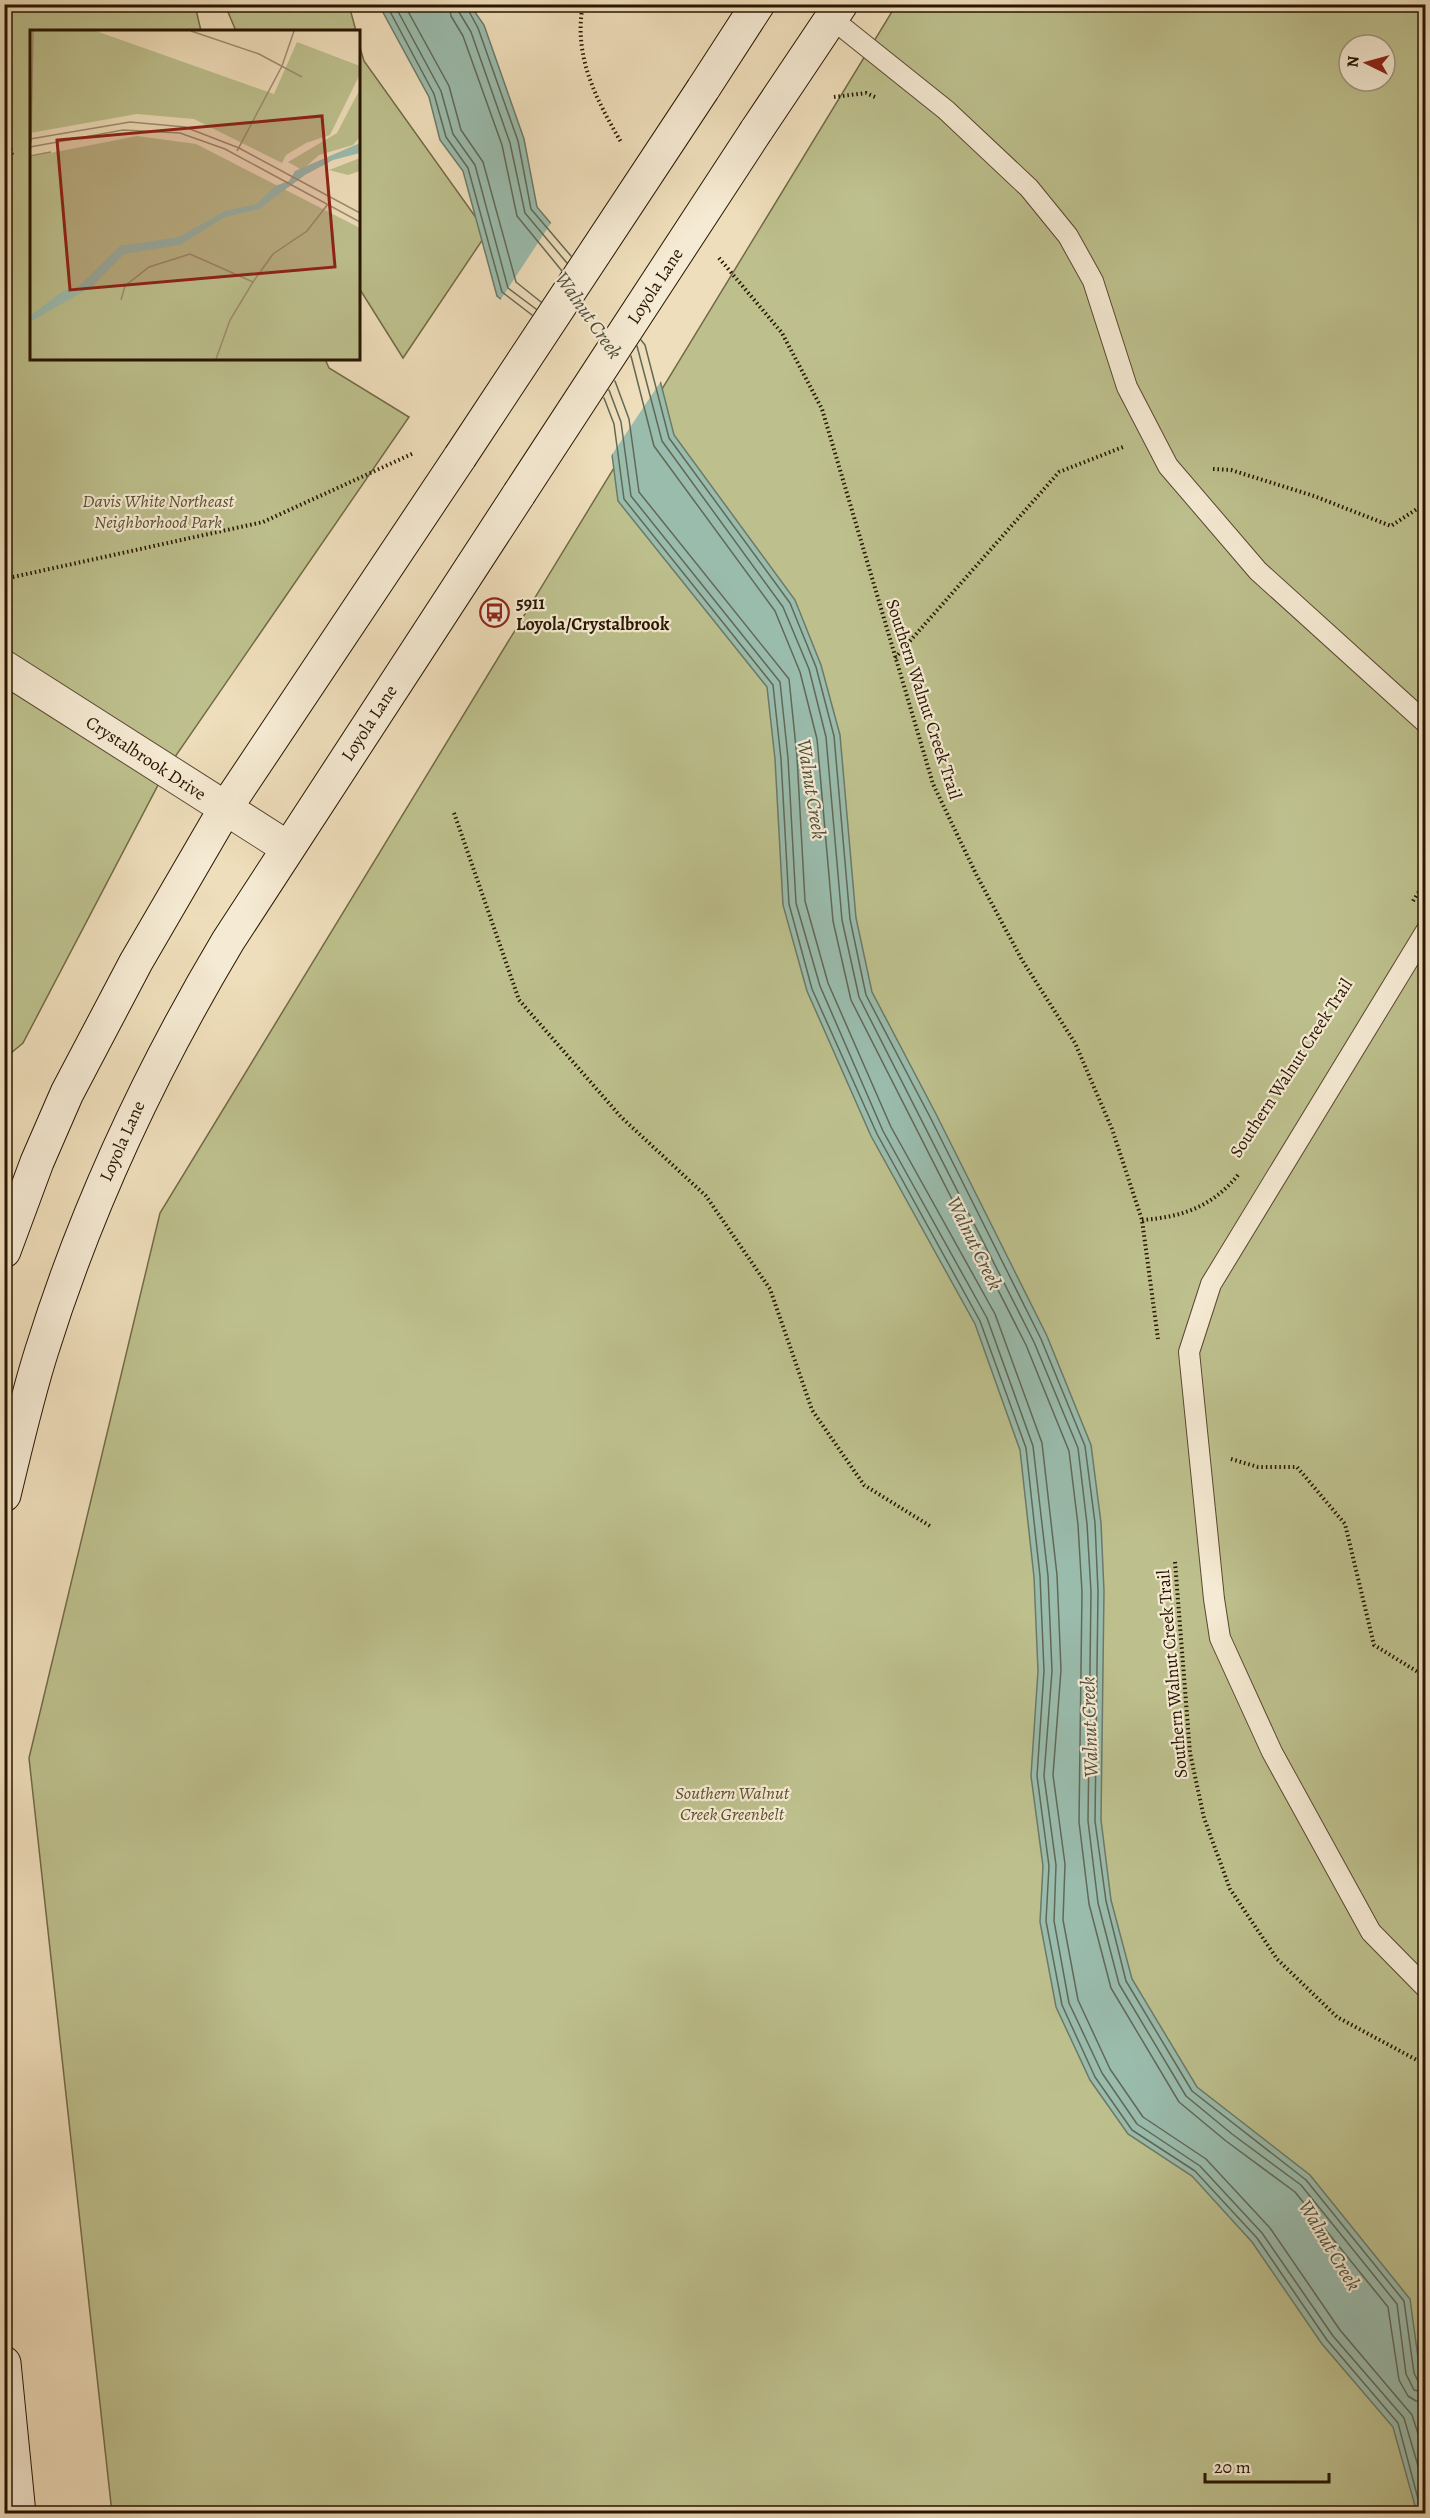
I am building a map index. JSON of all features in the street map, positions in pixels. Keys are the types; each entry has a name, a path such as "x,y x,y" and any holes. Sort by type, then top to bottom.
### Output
{"main road":[{"path":"4,1251 46,1142 95,1036 225,809 758,4"},
{"name":"Loyola Lane","path":"4,1495 42,1350 92,1212 119,1145 189,1006 288,848 756,131 829,9"},
{"name":"Crystalbrook Drive","path":"4,667 288,848"},
{"path":"4,2363 19,2514"}],"lane":[{"path":"829,9 988,147 1029,188 1068,236 1093,281 1127,387 1168,466 1258,571 1425,723"},
{"path":"1425,931 1211,1284 1189,1352 1220,1638 1272,1752 1371,1932 1425,1988"}],"path":[{"path":"583,4 582,56 594,90 621,142"},
{"path":"4,118 12,155 4,170"},
{"name":"Southern Walnut Creek Trail","path":"738,280 782,333 822,410 933,784 977,876 1022,960 1075,1043 1112,1129 1142,1220 1159,1344"},
{"path":"894,658 1059,472 1126,446 1168,466 1231,470 1314,496 1391,526 1425,502"},
{"path":"4,579 263,522 415,453"},
{"path":"454,813 519,1000 621,1117 706,1196 770,1288 812,1410 864,1485 930,1526"},
{"path":"1407,911 1425,881"},
{"name":"Southern Walnut Creek Trail","path":"1142,1220 1170,1218 1201,1206 1227,1188 1240,1172"},
{"path":"1199,1449 1258,1467 1297,1467 1345,1524 1374,1645 1425,1677"},
{"name":"Southern Walnut Creek Trail","path":"1175,1558 1190,1753 1195,1782 1215,1854 1230,1889 1276,1959 1337,2017 1425,2065"}],"green space":[{"name":"Davis White Northeast Neighborhood Park","path":"5,5 195,5 201,30 30,30 30,360 325,360 329,368 409,417 166,770 23,1043 5,1058"},
{"path":"225,5 349,5 356,30 236,30"},
{"name":"Southern Walnut Creek Greenbelt","path":"896,5 1425,5 1425,2513 112,2513 29,1758 160,1213"},
{"path":"360,48 364,61 487,233 403,358 360,290"}],"water":[{"name":"Walnut Creek","path":"379,5 470,5 484,25 524,139 537,207 650,341 674,435 795,600 821,665 840,735 856,918 872,992 1047,1336 1091,1445 1101,1523 1104,1591 1101,1820 1111,1900 1132,1979 1197,2087 1310,2175 1410,2299 1420,2372 1425,2385 1425,2513 1417,2513 1393,2427 1322,2344 1252,2242 1192,2176 1128,2134 1090,2080 1056,2007 1040,1922 1043,1866 1031,1776 1038,1671 1034,1577 1020,1450 975,1324 871,1136 807,991 783,905 775,759 767,687 618,501 608,424 583,363 497,296 463,171 440,140 429,97"}],"pier":[{"path":"553,220 653,340 663,378 609,459 605,425 581,365 499,302"}],"place":[{"name":"5911 Loyola/Crystalbrook","path":"495,613"}]}
